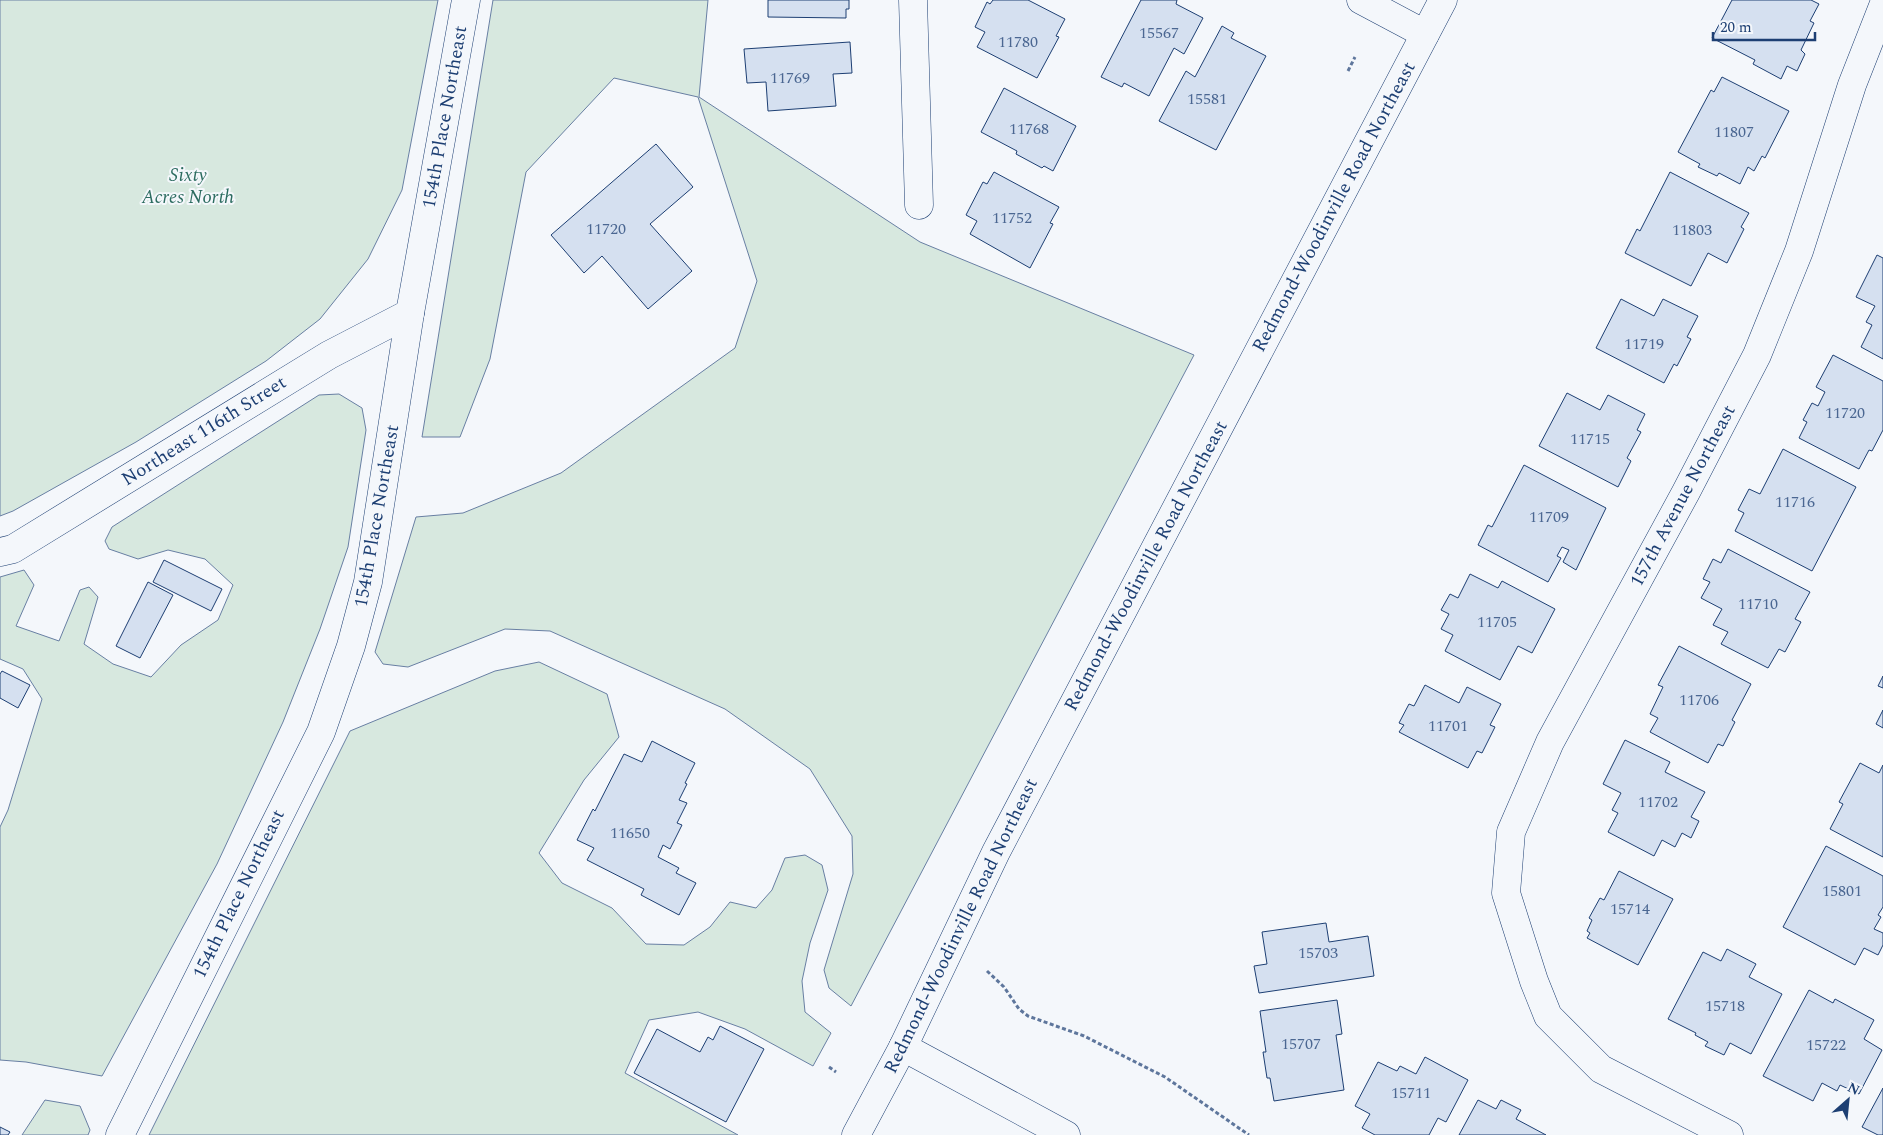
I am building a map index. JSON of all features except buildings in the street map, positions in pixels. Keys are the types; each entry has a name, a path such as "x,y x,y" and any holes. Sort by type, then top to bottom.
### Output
{"street":[{"name":"154th Place Northeast","path":"120,1135 320,732 351,646 368,582 410,313 466,0"},
{"path":"913,0 919,205"},
{"path":"1361,0 1426,34"},
{"name":"Redmond-Woodinville Road Northeast","path":"856,1135 903,1046 996,852 1443,0"},
{"name":"157th Avenue Northeast","path":"1729,1135 1601,1069 1548,1016 1534,981 1506,893 1511,832 1550,742 1682,500 1758,355 1799,250 1852,85 1883,6"},
{"name":"Northeast 116th Street","path":"0,552 13,549 330,355 410,313"},
{"path":"903,1046 1066,1135"}],"path":[{"path":"1348,71 1354,56"},
{"path":"987,971 1004,987 1019,1009 1028,1016 1084,1036 1165,1077 1249,1135"},
{"path":"830,1067 836,1072"}],"green space":[{"name":"Sixty Acres North","path":"0,0 438,0 402,190 368,259 320,319 266,361 136,442 13,511 0,516"},
{"path":"493,0 708,0 699,97 920,242 1194,355 851,1006 829,988 824,970 853,874 852,836 810,769 725,709 550,631 505,629 408,667 383,664 375,652 416,517 463,513 561,473 735,348 757,281 698,97 614,78 526,172 490,359 460,437 422,437"},
{"path":"339,394 362,408 366,430 348,547 320,629 283,722 217,864 102,1076 26,1062 0,1060 0,827 8,810 42,699 23,669 0,659 0,577 24,570 34,585 16,626 59,641 80,590 89,587 98,597 84,644 113,664 151,677 181,645 218,620 233,585 205,559 168,550 138,559 109,549 105,541 112,527 319,395"},
{"path":"539,662 607,694 619,737 584,780 539,853 562,883 612,908 646,944 684,945 710,927 730,902 756,908 772,890 785,858 805,855 822,865 828,890 810,943 802,981 805,1012 831,1033 813,1066 745,1029 698,1012 649,1020 625,1073 738,1135 149,1135 350,731 495,671"},
{"path":"45,1100 80,1106 90,1130 88,1135 22,1135"}]}
